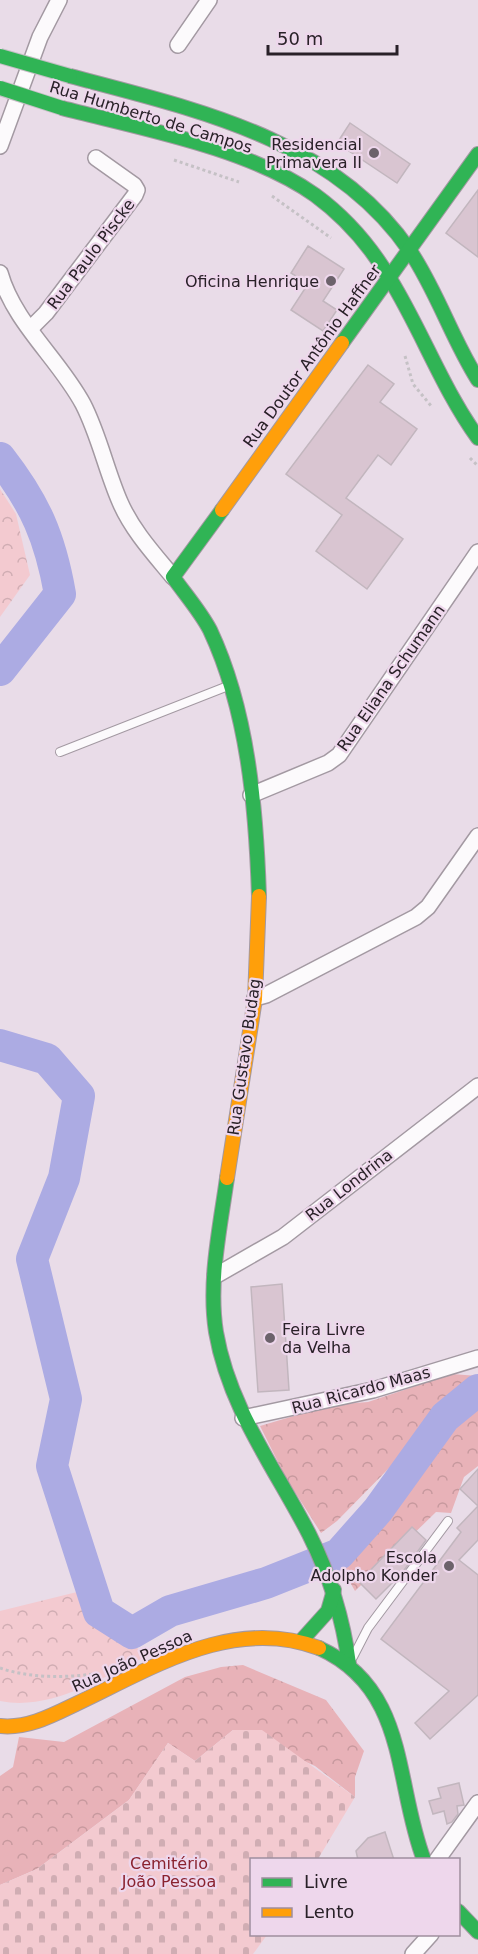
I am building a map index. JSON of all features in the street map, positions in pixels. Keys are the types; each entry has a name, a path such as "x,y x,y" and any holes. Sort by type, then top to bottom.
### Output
{"main road":[{"name":"Rua Humberto de Campos","path":"0,56 190,110 280,142 322,164 362,195 410,250 478,380"},
{"name":"Rua Humberto de Campos","path":"0,88 62,108 192,143 269,171 300,186 328,205 360,236 389,278 451,399 478,438"},
{"name":"Rua Doutor Antônio Haffner","path":"173,577 478,154"},
{"name":"Rua Gustavo Budag","path":"173,577 209,629 230,685 251,795 259,885 255,998 240,1083 215,1276 215,1331 232,1392 243,1418 306,1532 332,1585 335,1610 347,1632 343,1660"},
{"path":"305,1643 334,1635 338,1629 335,1610"},
{"path":"305,1643 335,1610"},
{"path":"334,1635 343,1660"},
{"name":"Rua João Pessoa","path":"0,1726 32,1724 162,1662 208,1645 250,1638 305,1643 343,1660 377,1696 395,1735 412,1826 423,1858"},
{"path":"460,1912 478,1932"}],"street":[{"path":"0,146 40,37 59,0"},
{"path":"178,45 207,0"},
{"name":"Rua Paulo Piscke","path":"31,328 46,313 137,190 134,185 96,158"},
{"name":"Rua Gustavo Budag","path":"0,273 12,304 67,378 84,405 120,503 173,577"},
{"name":"Rua Eliana Schumann","path":"251,795 328,763 339,755 478,552"},
{"path":"255,998 266,995 416,917 428,907 478,836"},
{"name":"Rua Londrina","path":"215,1276 283,1237 478,1086"},
{"name":"Rua Ricardo Maas","path":"243,1418 373,1390 478,1358"},
{"path":"437,1858 478,1803"},
{"path":"413,1954 429,1936"}],"lane":[{"path":"60,752 230,685"},
{"path":"343,1660 448,1521"}],"path":[{"path":"164,157 240,182"},
{"path":"263,190 337,243"},
{"path":"404,351 413,384 435,411"},
{"path":"467,453 478,466"},
{"path":"0,1668 44,1676 72,1677 100,1673"}],"green space":[{"path":"0,489 16,514 30,575 0,617"},
{"path":"452,1374 478,1376 478,1378 419,1428 393,1464 337,1521 321,1533 286,1478 260,1426 331,1405 368,1402"},
{"path":"478,1401 478,1466 464,1477 451,1513 436,1512 355,1591 339,1563 399,1495 443,1436"},
{"path":"77,1592 93,1616 105,1628 121,1636 132,1638 143,1658 92,1683 56,1697 19,1703 0,1701 0,1611"},
{"path":"243,1665 326,1700 364,1751 355,1777 355,1797 315,1766 233,1730 195,1761 168,1743 129,1800 37,1869 0,1885 0,1776 13,1767 19,1737 64,1742 185,1677 221,1667"},
{"name":"Cemitério João Pessoa","path":"233,1730 262,1730 355,1797 319,1858 250,1858 250,1936 266,1936 253,1954 0,1954 0,1885 37,1869 129,1800 168,1743 195,1761"}],"building":[{"name":"Residencial Primavera II","path":"350,123 410,164 397,183 337,143"},
{"path":"478,190 478,257 446,233"},
{"path":"308,246 344,269 323,301 337,310 323,331 291,310 308,284 291,273"},
{"path":"368,365 394,384 380,402 417,429 391,465 378,455 346,498 403,539 367,589 316,551 342,515 286,474"},
{"name":"Feira Livre da Velha","path":"282,1284 289,1390 258,1392 251,1287"},
{"path":"478,1469 478,1506 460,1489"},
{"name":"Escola Adolpho Konder","path":"478,1506 478,1540 459,1560 478,1575 478,1695 430,1739 415,1723 449,1691 381,1639 461,1532 457,1528"},
{"path":"412,1527 426,1540 402,1573 376,1599 359,1582"},
{"path":"459,1783 464,1805 457,1806 458,1814 452,1822 447,1824 444,1811 433,1814 429,1801 441,1798 438,1788"},
{"path":"385,1832 393,1858 358,1858 356,1851 368,1838"}],"waterway":[{"path":"0,458 32,506 46,538 60,594 0,670"},
{"path":"0,1045 47,1059 79,1096 64,1178 32,1259 66,1399 52,1466 99,1612 132,1633 170,1611 266,1583 339,1554 378,1510 445,1417 478,1390"}],"traffic: fast":[{"path":"0,56 70,76"},
{"path":"70,76 212,116 258,134 301,155 342,181 378,212 410,251 420,266 478,380"},
{"path":"0,88 62,108"},
{"path":"62,108 193,141 227,152 259,164 315,195 357,233 383,267 465,419 478,438"},
{"path":"342,343 478,154"},
{"path":"222,510 173,577 210,630 233,693 248,760 259,896"},
{"path":"227,1178 213,1294 216,1332 222,1360 242,1412 309,1534 323,1566 335,1598 349,1664"},
{"path":"301,1641 328,1611 334,1590"},
{"path":"319,1648 348,1666 369,1687 384,1713 394,1740 423,1858"},
{"path":"460,1913 478,1932"}],"traffic: slow":[{"path":"222,510 342,343"},
{"path":"227,1178 255,999 259,896"},
{"path":"0,1726 20,1725 40,1720 165,1661 225,1642 256,1638 287,1640 319,1648"}],"place":[{"name":"Residencial Primavera II","path":"374,153"},
{"name":"Oficina Henrique","path":"331,281"},
{"name":"Feira Livre da Velha","path":"270,1338"},
{"name":"Escola Adolpho Konder","path":"449,1566"}]}
